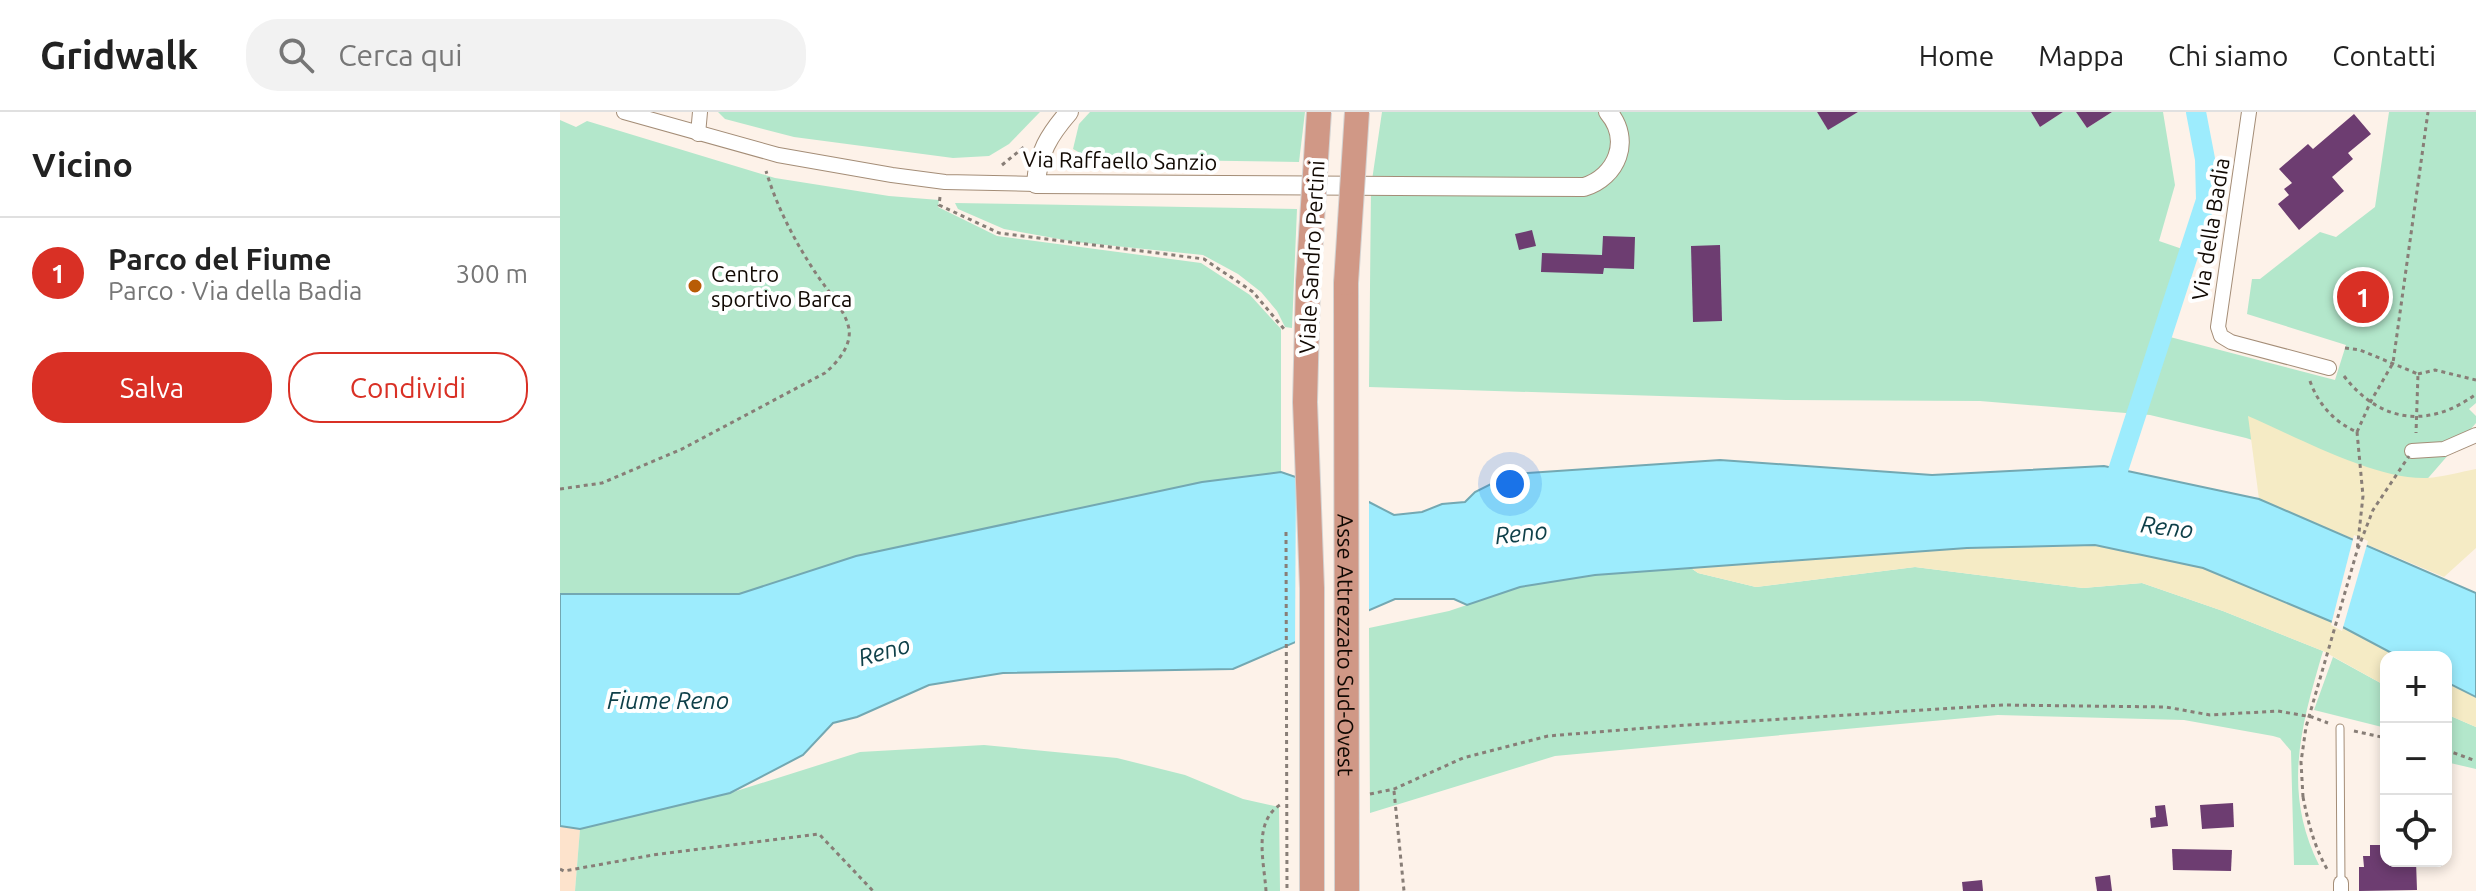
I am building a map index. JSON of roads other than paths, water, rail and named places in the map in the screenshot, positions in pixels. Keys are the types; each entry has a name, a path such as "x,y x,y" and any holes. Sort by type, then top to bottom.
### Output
{"highway":[{"name":"Viale Sandro Pertini","path":"1305,402 1308,282 1319,112"},
{"name":"Viale Sandro Pertini","path":"1345,400 1346,283 1357,112"},
{"name":"Asse Attrezzato Sud-Ovest","path":"1345,400 1347,891"},
{"name":"Asse Attrezzato Sud-Ovest","path":"1305,402 1312,588 1312,891"}],"street":[{"name":"Via Raffaello Sanzio","path":"624,112 778,155 945,182 1562,188 1595,184 1606,178 1615,166 1619,153 1618,130 1608,112"},
{"path":"698,134 700,112"},
{"path":"1036,184 1043,146 1069,112"},
{"name":"Via della Badia","path":"2249,112 2218,327 2221,336 2231,342 2329,368"},
{"path":"2410,453 2444,449 2476,435"}],"lane":[{"path":"2340,728 2341,887"}],"water":[{"name":"Fiume Reno","path":"1720,460 1932,475 2104,466 2259,499 2476,593 2476,697 2452,685 2452,651 2388,651 2337,624 2203,568 2095,545 1967,548 1595,575 1520,587 1467,605 1454,599 1395,599 1233,669 1003,673 929,685 857,717 833,723 803,755 730,793 580,829 560,826 560,594 739,594 856,556 1202,482 1281,472 1369,502 1394,515 1465,502 1475,492 1511,474"}],"waterway":[{"path":"2111,492 2206,200 2205,159 2196,112"}],"place":[{"name":"Centro sportivo Barca","path":"695,286"},
{"name":"Parco del Fiume","path":"2363,297"}],"water label":[{"name":"Reno","path":"2167,527"},
{"name":"Reno","path":"1521,533"},
{"name":"Reno","path":"884,651"}]}
